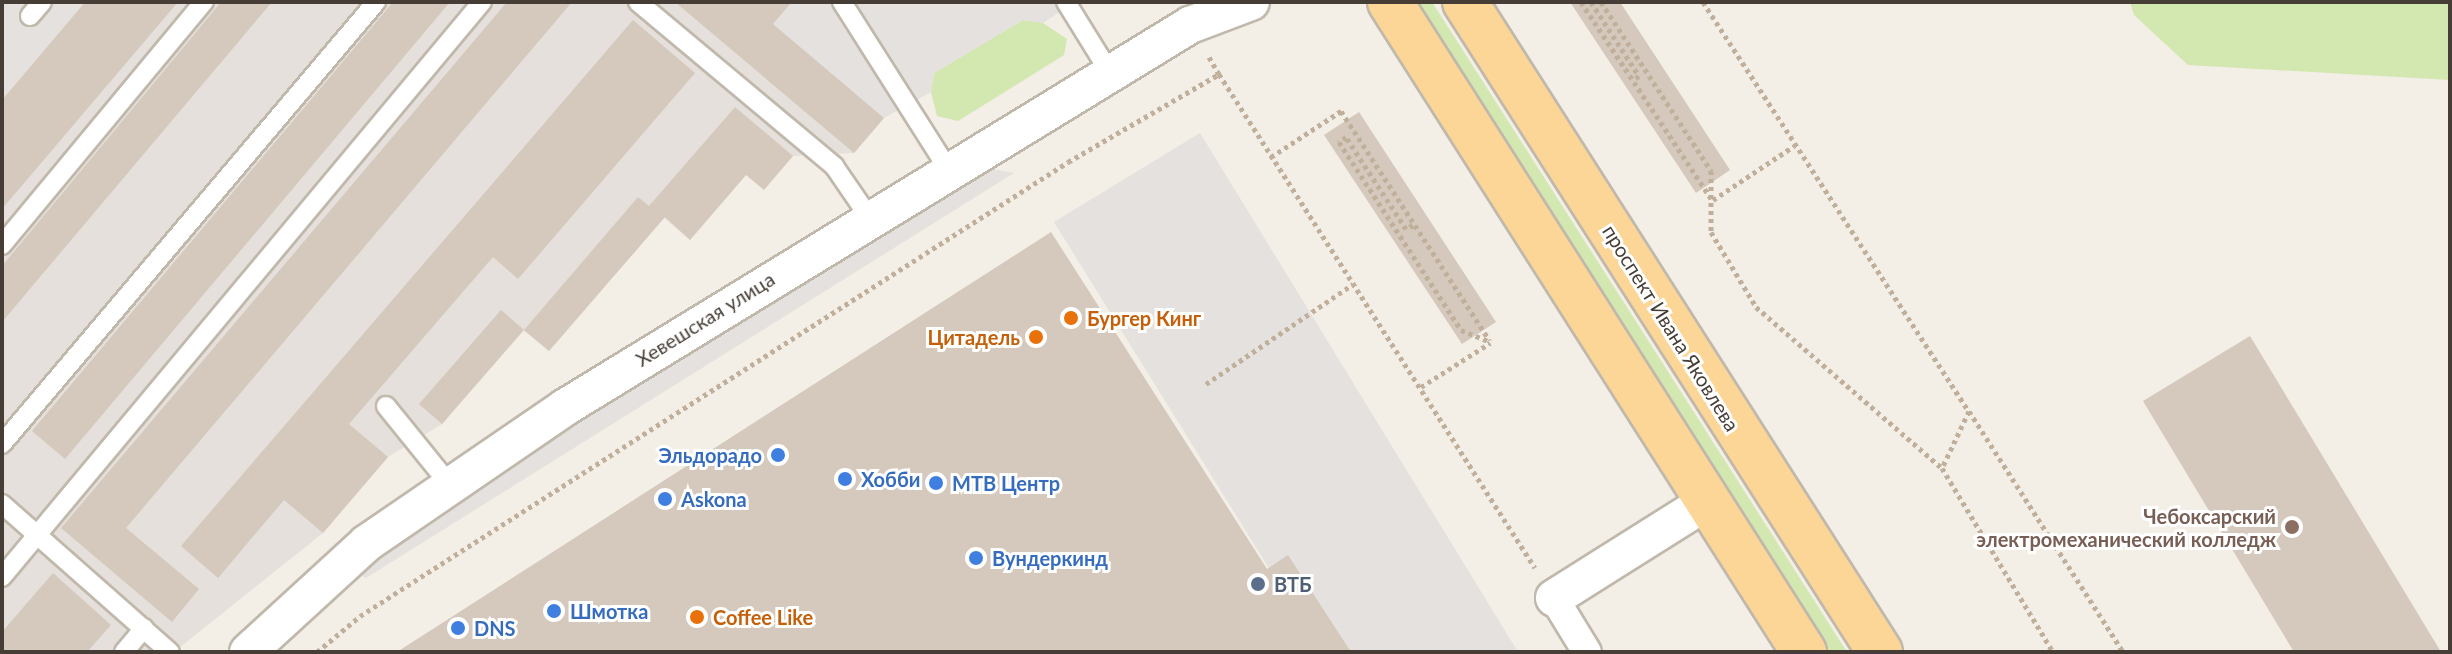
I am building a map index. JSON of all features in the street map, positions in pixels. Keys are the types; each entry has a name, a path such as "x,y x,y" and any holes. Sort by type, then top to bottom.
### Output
{"main road":[{"name":"проспект Ивана Яковлева","path":"1465,2 1880,652"},
{"path":"1385,6 1804,652"}],"street":[{"name":"Хевешская улица","path":"248,652 339,565 450,485 869,217 1110,73 1198,14 1251,2"},
{"path":"1587,652 1549,590 1708,501"}],"lane":[{"path":"2,245 204,2"},
{"path":"2,444 376,2"},
{"path":"2,577 482,2"},
{"path":"638,2 834,166 869,217"},
{"path":"842,2 948,169"},
{"path":"1066,2 1110,73"},
{"path":"386,406 450,485"},
{"path":"2,504 170,652"},
{"path":"124,652 144,628"}],"path":[{"path":"1581,2 1712,201"},
{"path":"1591,2 1639,76 1633,80"},
{"path":"1601,2 1711,171 1711,232 1756,307 1942,468 2053,652"},
{"path":"1703,2 2123,652"},
{"path":"1208,56 1549,590"},
{"path":"317,652 400,590 1068,162 1219,74"},
{"path":"1271,157 1341,111 1491,342"},
{"path":"1413,225 1406,229 1346,137 1339,142 1461,330 1491,342"},
{"path":"1712,201 1794,146"},
{"path":"1206,384 1353,284"},
{"path":"1421,388 1491,342"},
{"path":"1942,468 1969,411"}],"shaded area":[{"path":"2,2 85,2 2,100"},
{"path":"130,2 747,2 884,118 854,153 793,156 746,175 690,240 664,218 549,351 523,330 442,424 388,457 323,533 174,652 2,652 2,152"},
{"path":"792,2 1075,2 1043,23 1023,20 934,73 931,92 884,118 773,24"},
{"path":"1200,133 1518,652 1321,652 1054,222"},
{"path":"960,163 1014,173 366,578 339,565"}],"green space":[{"path":"1414,2 1432,2 1847,652 1828,652"},
{"path":"2130,2 2450,2 2450,80 2188,65 2134,15"},
{"path":"1023,20 1043,23 1067,39 1064,55 958,121 937,116 931,92 934,73"}],"building":[{"path":"85,2 178,2 2,209 2,100"},
{"path":"221,2 272,2 2,322 2,266"},
{"path":"393,2 450,2 65,459 32,431"},
{"path":"507,2 572,2 126,528 199,589 172,622 61,528"},
{"path":"675,2 792,2 773,24 884,118 854,153"},
{"path":"1570,2 1620,2 1730,170 1696,193"},
{"path":"633,20 695,73 518,279 493,257 349,424 388,457 323,533 284,500 218,578 181,546"},
{"path":"735,107 793,156 764,190 746,175 690,240 665,217 549,351 524,330 638,197 649,206"},
{"path":"1359,112 1496,322 1462,344 1324,135"},
{"name":"МТВ Центр","path":"1051,232 1267,569 1288,555 1351,652 397,652"},
{"path":"501,310 524,330 442,424 419,404"},
{"name":"Чебоксарский электромеханический колледж","path":"2250,336 2441,652 2294,652 2143,401"},
{"path":"53,573 111,625 87,652 2,652 2,632"}],"place":[{"name":"Бургер Кинг","path":"1071,318"},
{"name":"Цитадель","path":"1036,337"},
{"name":"Эльдорадо","path":"778,455"},
{"name":"Хобби","path":"845,479"},
{"name":"МТВ Центр","path":"936,483"},
{"name":"Askona","path":"665,499"},
{"name":"Чебоксарский электромеханический колледж","path":"2292,527"},
{"name":"Вундеркинд","path":"976,558"},
{"name":"ВТБ","path":"1258,584"},
{"name":"Шмотка","path":"554,611"},
{"name":"Coffee Like","path":"697,617"},
{"name":"DNS","path":"458,628"}]}
